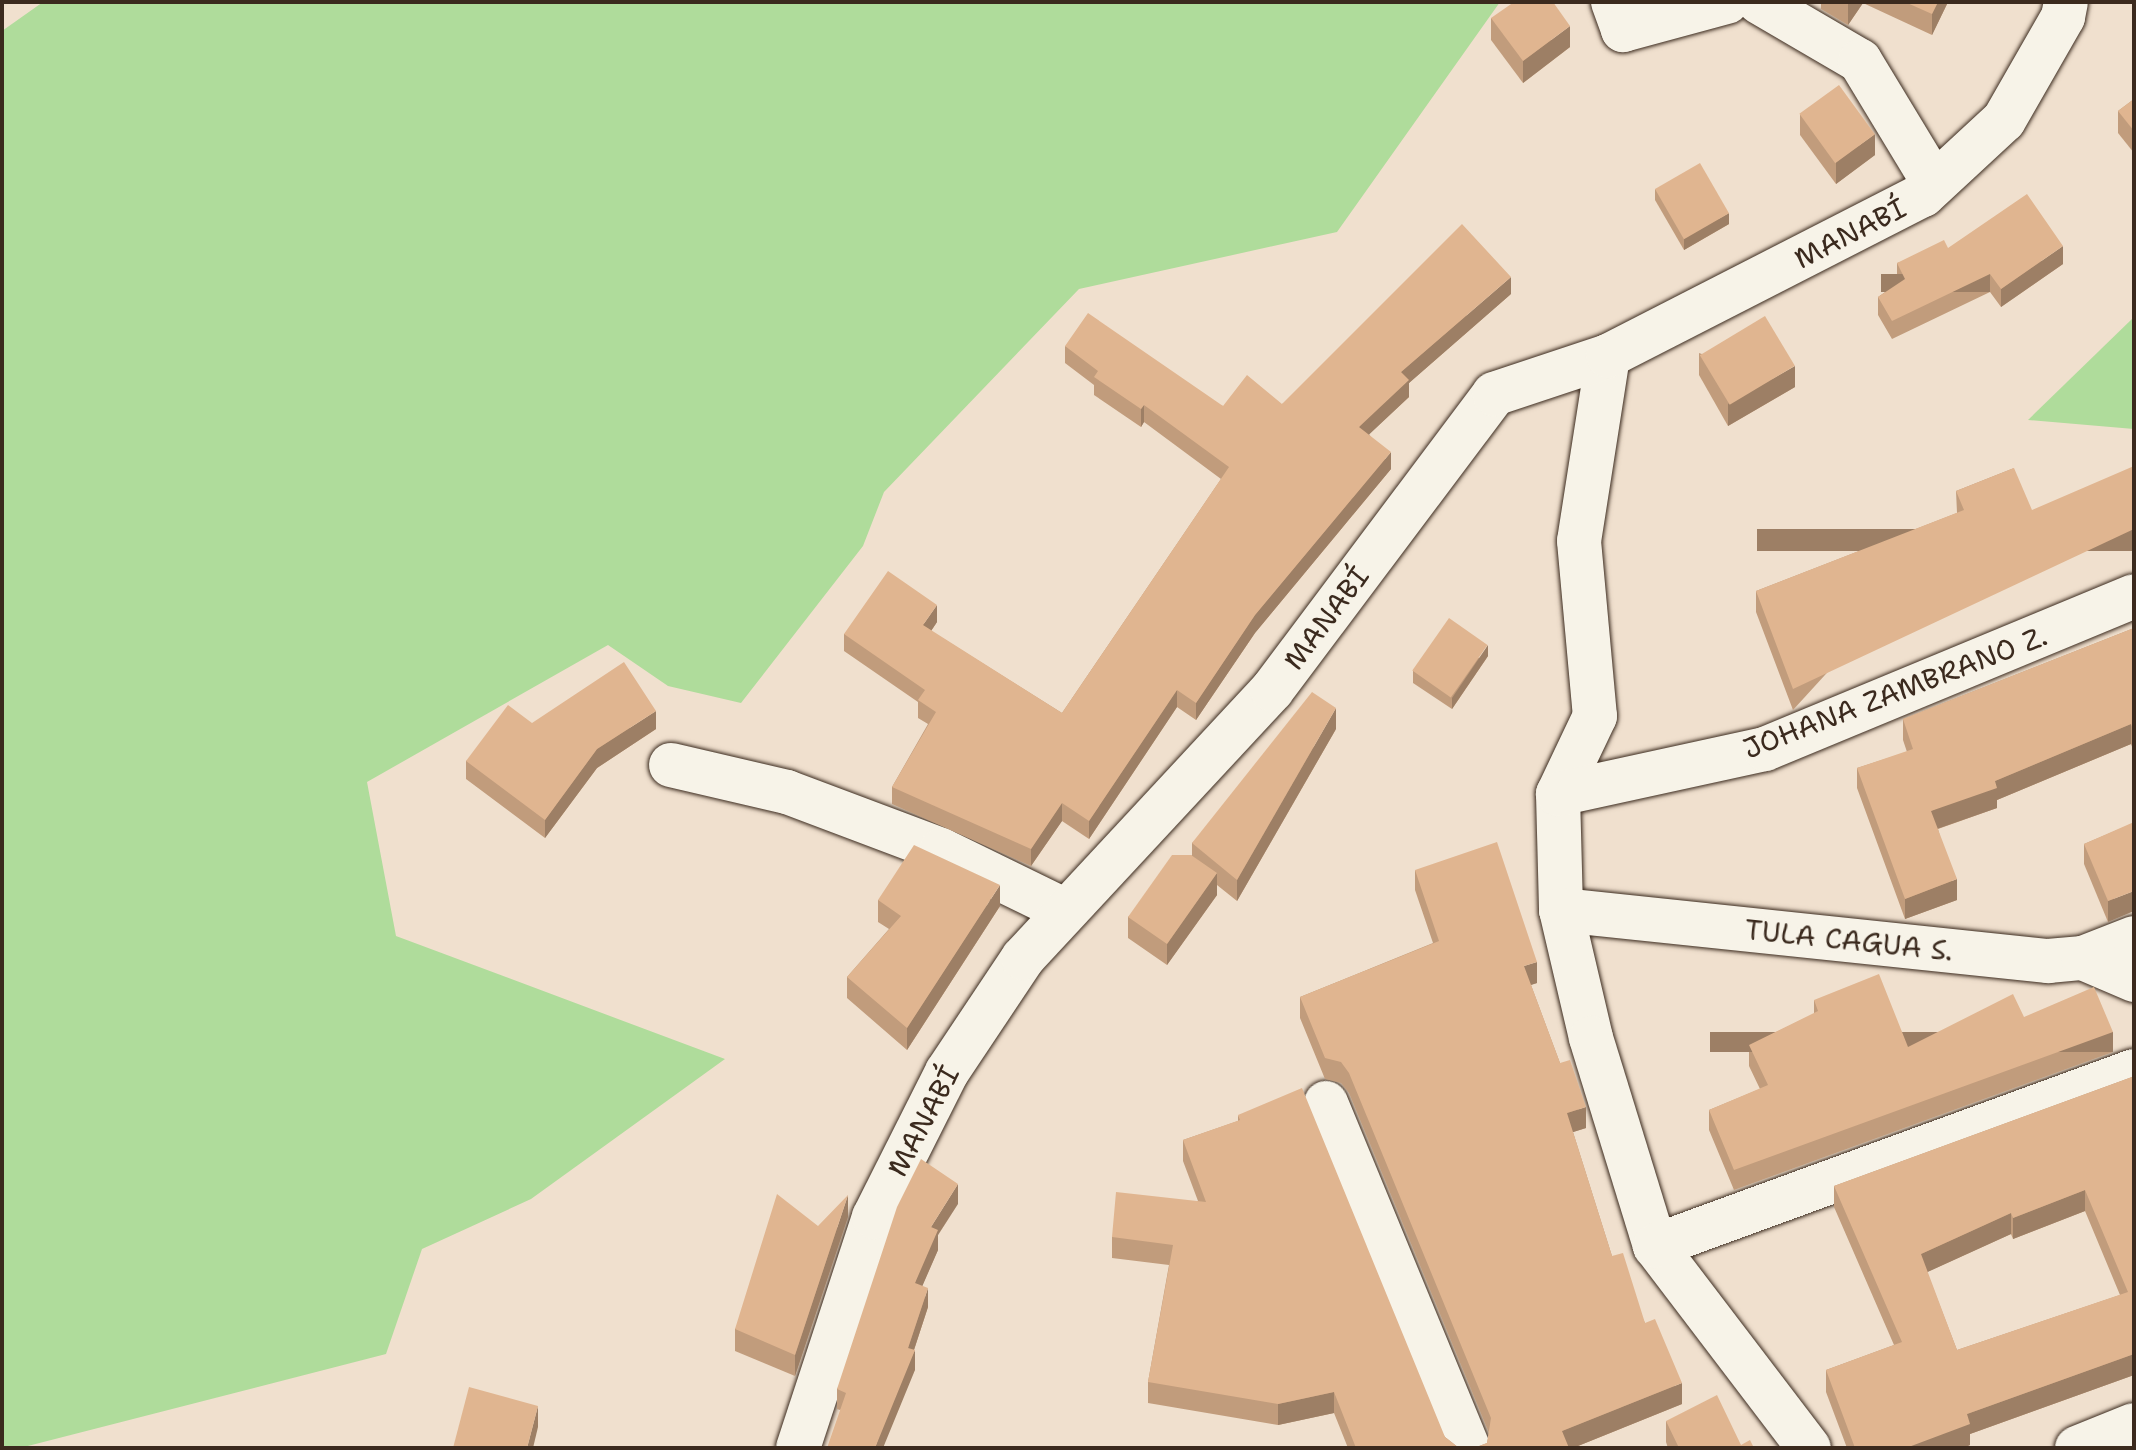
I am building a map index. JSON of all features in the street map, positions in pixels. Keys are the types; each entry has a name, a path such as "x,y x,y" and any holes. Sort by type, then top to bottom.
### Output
{"street":[{"path":"1613,2 1623,30 1727,2"},
{"path":"1759,2 1860,61 1934,183"},
{"name":"MANABÍ","path":"798,1448 890,1181 947,1072 1023,958 1064,910 1272,690 1494,394 1608,356 1923,195 2004,120 2063,17 2066,2"},
{"path":"1608,356 1579,541 1595,716 1558,794 1561,910 1591,1038 1655,1246 1809,1448"},
{"name":"JOHANA ZAMBRANO Z.","path":"1558,794 1765,749 2134,596"},
{"path":"671,765 787,792 941,850 1064,910"},
{"name":"TULA CAGUA S.","path":"1561,910 2048,961 2083,958 2134,938"},
{"path":"2083,958 2134,980"},
{"path":"1655,1246 2134,1071"},
{"path":"1326,1103 1468,1448"},
{"path":"2077,1448 2134,1425"}],"green space":[{"path":"43,2 1500,2 1337,232 1079,289 884,492 863,546 741,703 668,686 608,645 367,782 396,936 725,1059 531,1199 422,1249 386,1354 20,1448 2,1448 2,31"},
{"path":"2134,317 2134,429 2028,420"}],"building":[{"path":"1514,2 1553,2 1570,26 1523,61 1491,18"},
{"path":"1905,2 1938,2 1932,14"},
{"path":"1839,85 1875,134 1835,163 1799,114"},
{"path":"2134,99 2134,131 2118,111"},
{"path":"1700,163 1729,213 1684,239 1655,189"},
{"path":"2027,194 2063,246 2001,289 1990,274 1892,321 1878,297 1905,279 1897,263 1944,240 1948,248"},
{"path":"1462,224 1511,277 1401,372 1409,380 1359,427 1391,452 1255,615 1196,703 1177,690 1089,821 1062,803 1031,849 892,787 936,712 918,700 925,690 844,634 888,571 937,605 923,625 1062,713 1229,467 1144,405 1141,409 1094,377 1098,371 1065,346 1088,313 1223,406 1247,375 1282,404"},
{"path":"1765,316 1795,366 1730,405 1700,355"},
{"path":"2134,466 2134,529 1793,689 1756,591 1964,510 1956,491 2014,468 2032,510"},
{"path":"1449,618 1488,645 1451,697 1412,670"},
{"path":"2134,628 2134,732 2131,724 1995,781 1997,788 1931,811 1957,879 1905,899 1857,768 1913,749 1903,719"},
{"path":"624,662 656,711 597,749 545,820 466,761 508,705 532,723"},
{"path":"1312,692 1336,708 1237,880 1192,843"},
{"path":"2134,822 2134,891 2108,901 2084,844"},
{"path":"1497,842 1537,962 1524,966 1560,1063 1570,1060 1586,1107 1567,1113 1612,1256 1623,1253 1645,1323 1655,1319 1682,1383 1562,1431 1569,1448 1474,1448 1487,1443 1491,1418 1349,1073 1341,1062 1325,1058 1300,997 1439,941 1415,870"},
{"path":"914,845 1000,885 907,1028 847,977 901,916 878,900"},
{"path":"1172,855 1191,855 1217,873 1167,944 1128,917"},
{"path":"1879,974 1908,1047 2013,994 2024,1017 2094,987 2113,1032 1734,1170 1709,1110 1768,1085 1749,1045 1818,1011 1814,1000"},
{"path":"2132,1077 2134,1354 1967,1414 1970,1424 1906,1448 1855,1448 1826,1370 1902,1342 1834,1186","holes":["2085,1190 2128,1292 1957,1350 1921,1254 2011,1213 2013,1218"]},
{"path":"1302,1088 1445,1437 1459,1448 1356,1448 1334,1392 1278,1404 1148,1382 1173,1245 1112,1237 1116,1192 1206,1202 1183,1140 1240,1120 1238,1115"},
{"path":"921,1159 958,1184 931,1227 938,1230 915,1283 928,1288 908,1348 915,1350 875,1448 827,1448 846,1393 837,1389 897,1207"},
{"path":"777,1194 818,1226 848,1195 795,1355 735,1329"},
{"path":"469,1387 538,1406 527,1448 453,1448"},
{"path":"1717,1395 1741,1445 1750,1440 1754,1448 1679,1448 1666,1421"}]}
